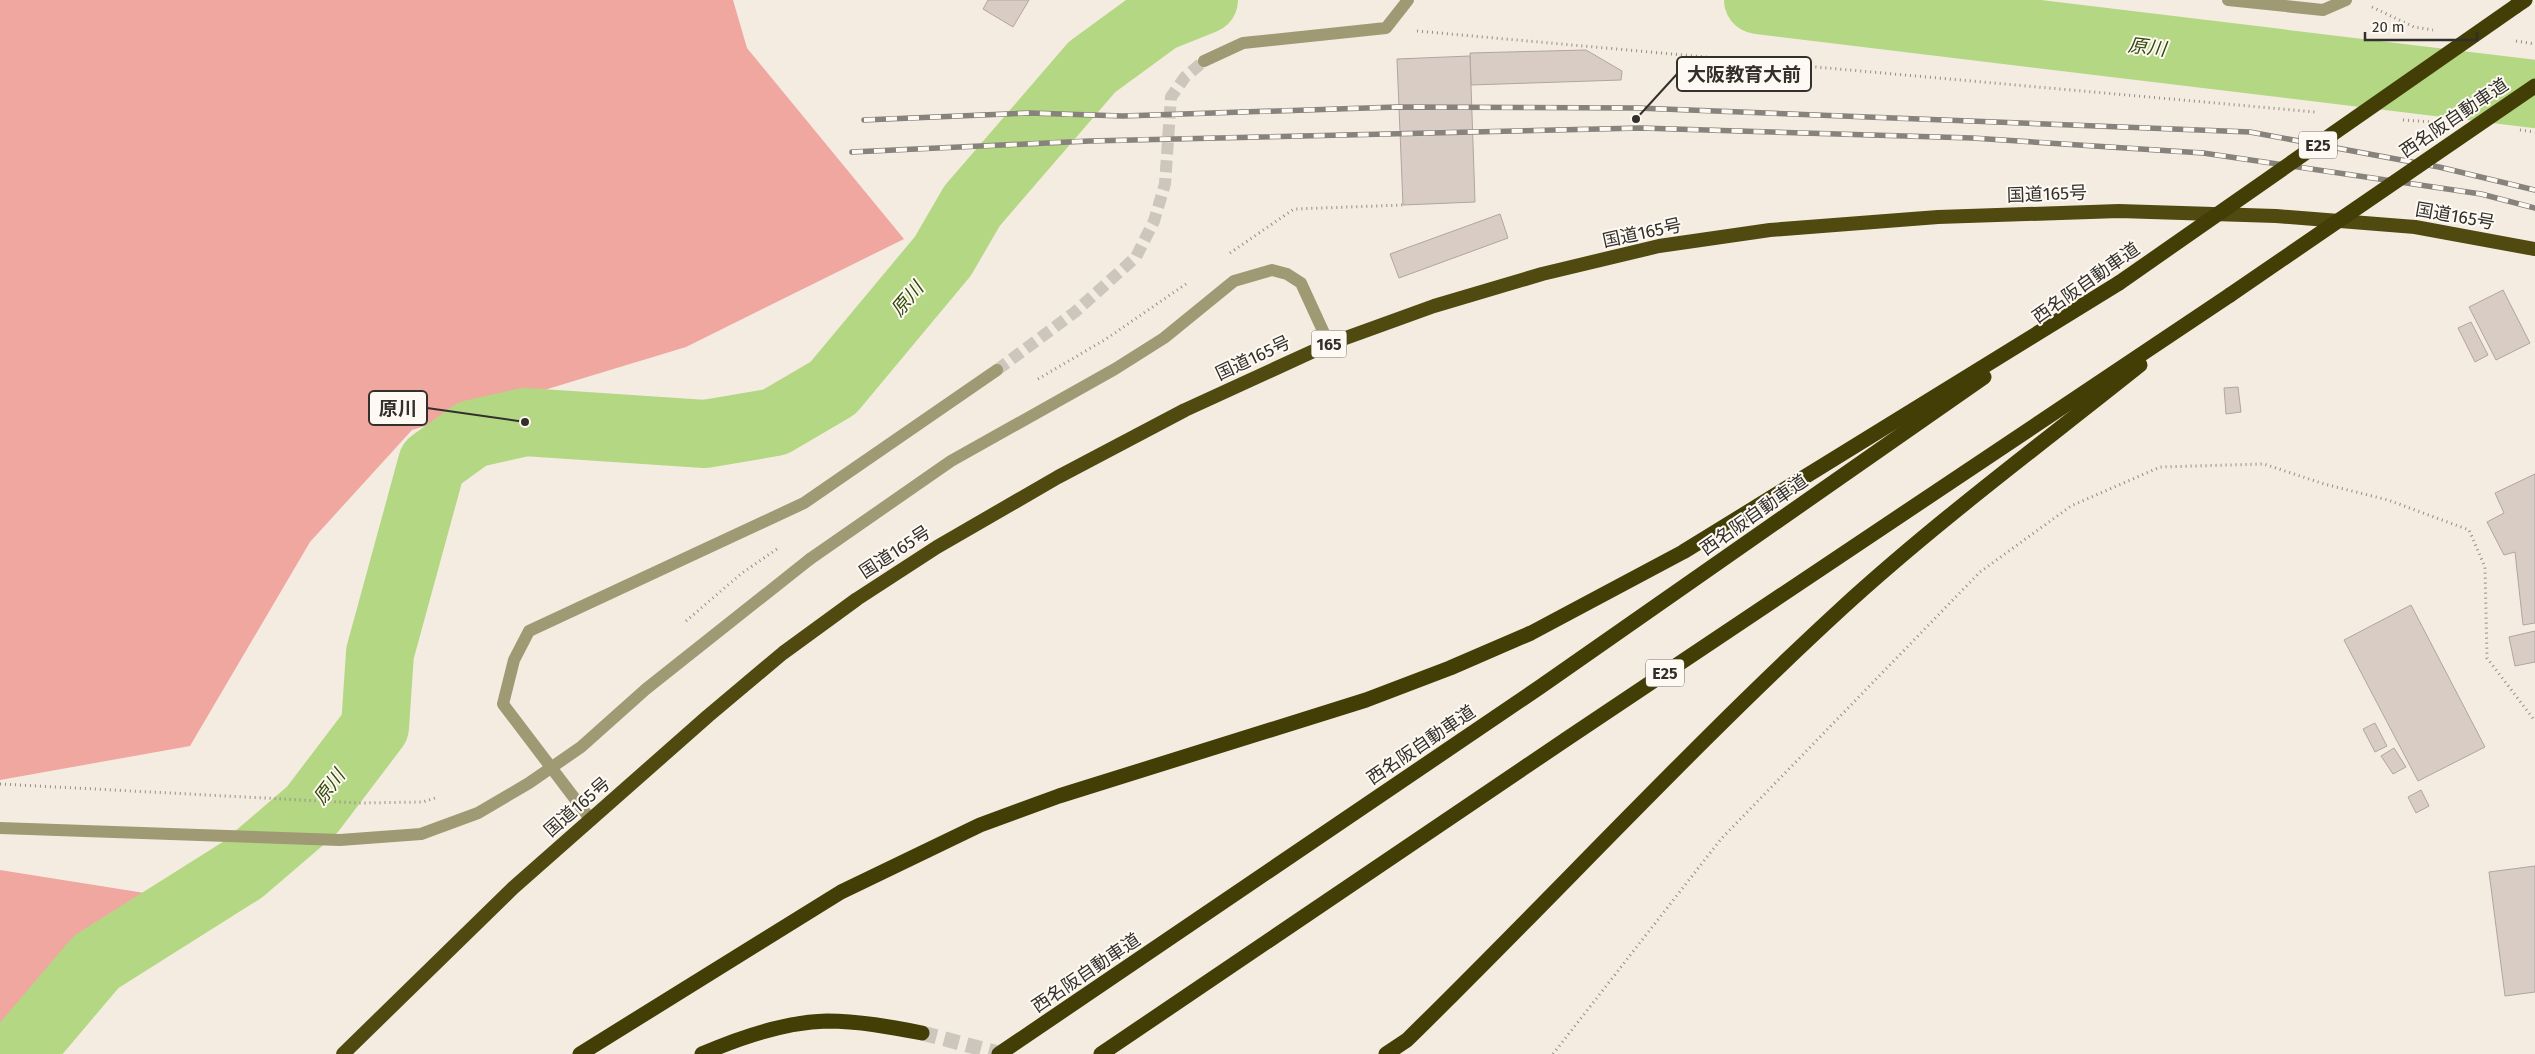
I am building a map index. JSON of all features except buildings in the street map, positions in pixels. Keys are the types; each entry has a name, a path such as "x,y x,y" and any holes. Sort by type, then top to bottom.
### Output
{"highway":[{"name":"西名阪自動車道","path":"999,1054 1532,693 2521,3"},
{"name":"西名阪自動車道","path":"1101,1054 1568,738 2230,295 2535,86"},
{"name":"国道165号","path":"343,1054 513,888 708,716 783,653 857,599 937,547 1058,476 1185,410 1329,344 1434,306 1542,274 1659,246 1770,230 1938,217 2119,210 2276,216 2416,227 2535,249"},
{"path":"580,1054 841,892 980,825 1059,796 1366,700 1450,668 1531,633 1683,552 2119,283"},
{"path":"1386,1054 1407,1040 1728,716 1843,608 1978,494 2230,295"},
{"path":"702,1054 726,1044 774,1029 827,1021 874,1024 922,1033"}],"street":[{"path":"1204,61 1243,43 1386,28 1408,0"},
{"path":"2228,0 2323,10 2346,0"},
{"path":"0,828 340,840 422,834 478,812 529,782 581,747 646,689 810,559 950,461 1114,370 1164,338 1234,281 1272,270 1287,274 1301,283 1329,344"},
{"path":"591,820 503,704 514,660 529,631 804,503 997,370"}],"path":[{"path":"1386,28 2316,112"},
{"path":"2396,119 2436,123"},
{"path":"2515,130 2535,132"},
{"path":"1228,254 1294,209 1403,205"},
{"path":"1030,384 1106,339 1188,282"},
{"path":"1553,1054 1721,839 1980,572 2071,506 2160,467 2264,464 2324,484 2388,500 2469,530 2485,567 2487,658 2535,721"},
{"path":"682,624 742,573 778,548"},
{"path":"0,784 358,803 423,802 440,797"}],"shaded area":[{"path":"0,0 733,0 747,48 904,239 686,347 412,430 310,542 190,746 0,780"},
{"path":"0,870 151,894 38,985 0,1025"}],"waterway":[{"name":"原川","path":"18,1054 96,962 242,870 312,810 375,727 380,653 432,463 472,434 525,422 705,434 775,422 833,388 943,256 972,206 1092,67 1159,18 1204,0"},
{"name":"原川","path":"1758,0 2535,94"}],"tunnel":[{"path":"997,370 1075,312 1136,257 1154,221 1165,184 1171,97 1185,77 1204,61"},
{"path":"922,1033 1002,1054"}],"railway":[{"path":"864,120 1030,113 1123,116 1397,107 1637,108 2250,132 2439,167 2535,190"},
{"path":"852,152 1090,141 1641,128 1972,138 2203,153 2481,194 2535,208"}],"place":[{"name":"大阪教育大前","path":"1636,119"},
{"name":"原川","path":"525,422"}]}
